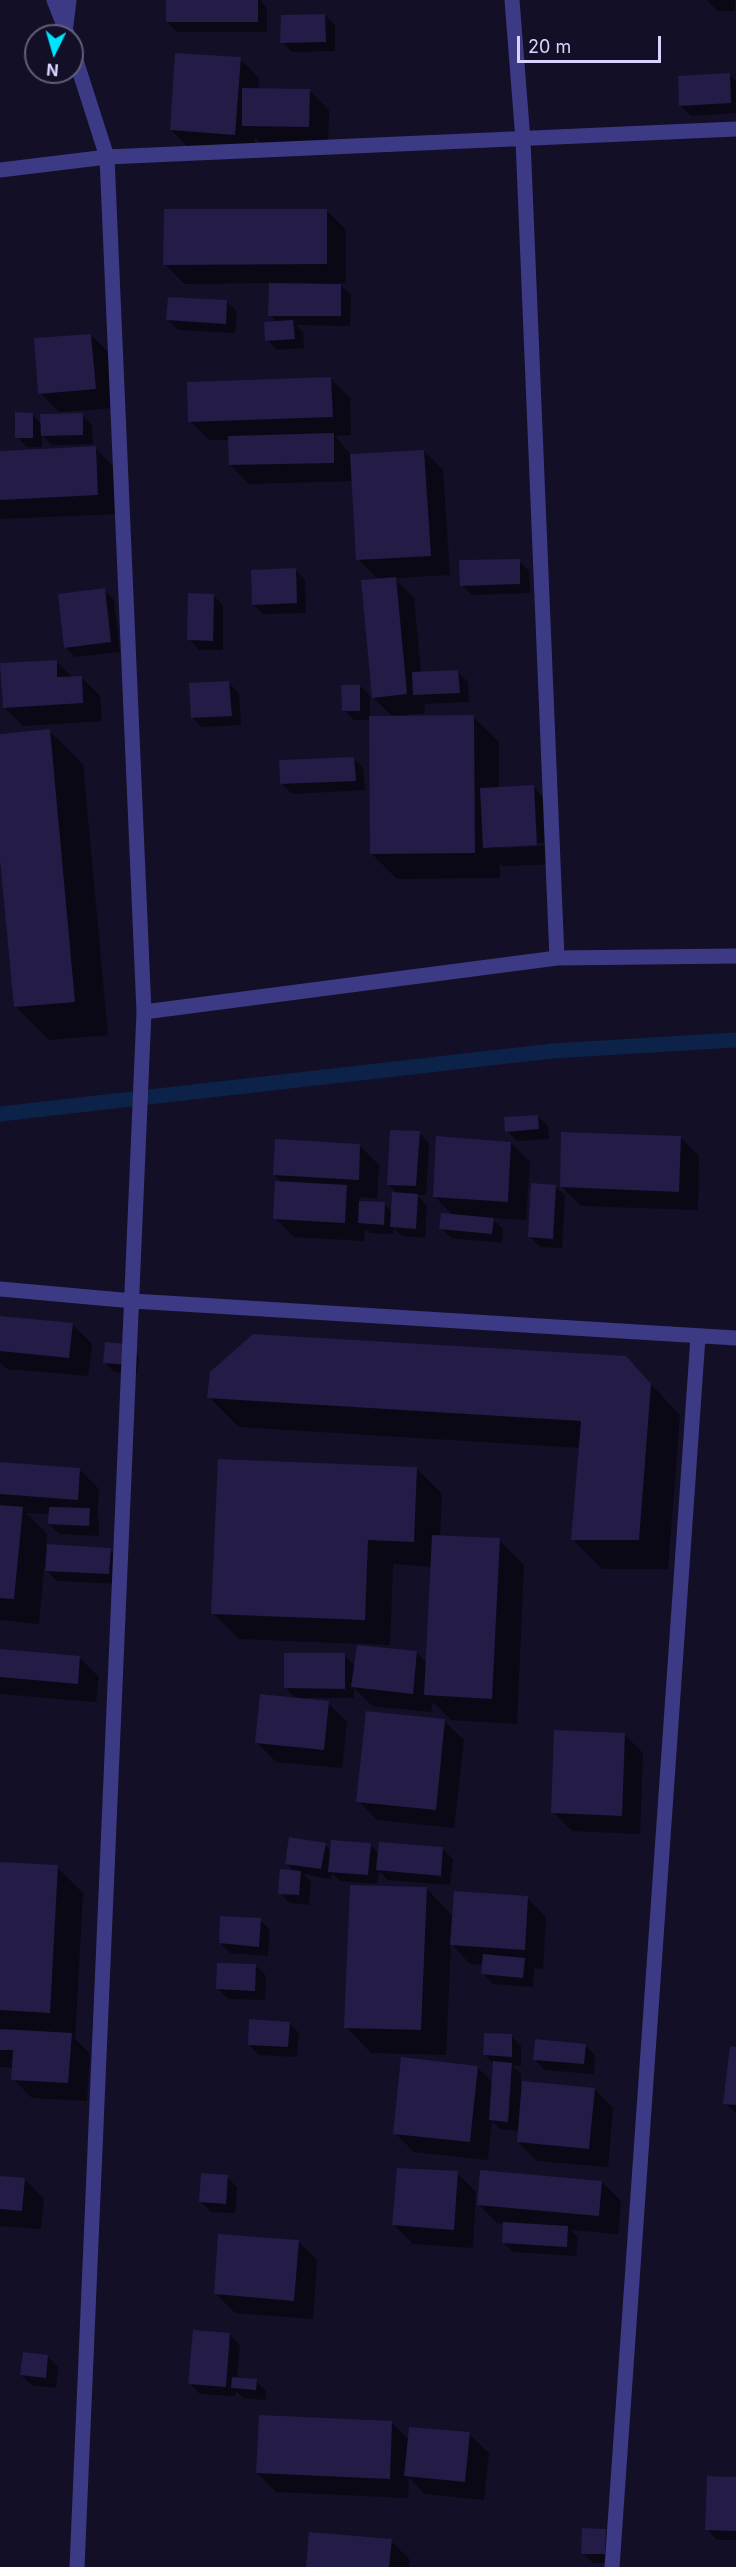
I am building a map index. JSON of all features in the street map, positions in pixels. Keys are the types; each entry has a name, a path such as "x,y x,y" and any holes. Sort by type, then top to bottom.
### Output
{"street":[{"path":"54,0 64,24"},
{"path":"68,24 69,0"},
{"path":"512,0 523,140 556,958"},
{"path":"77,2567 144,1012 107,157 84,84"},
{"path":"0,170 107,157 736,129"},
{"path":"144,1012 556,958 736,956"},
{"path":"0,1289 133,1301 736,1338"},
{"path":"612,2567 698,1337"}],"building":[{"path":"166,0 258,0 258,22 166,22"},
{"path":"325,14 326,42 280,43 281,15"},
{"path":"175,53 241,57 235,135 170,130"},
{"path":"730,73 731,103 679,106 678,76"},
{"path":"242,88 310,89 309,127 242,126"},
{"path":"164,209 327,209 327,264 163,265"},
{"path":"269,283 341,284 341,316 268,316"},
{"path":"168,297 227,300 226,324 166,320"},
{"path":"293,320 295,339 265,341 264,322"},
{"path":"91,334 96,389 38,394 34,338"},
{"path":"331,377 333,417 188,422 187,382"},
{"path":"15,412 33,413 33,438 15,438"},
{"path":"83,413 83,435 41,436 40,414"},
{"path":"334,433 334,463 229,465 228,436"},
{"path":"96,446 98,495 0,500 0,451"},
{"path":"424,450 431,556 356,560 350,454"},
{"path":"520,559 520,584 460,586 459,560"},
{"path":"296,568 297,603 252,605 251,570"},
{"path":"396,577 407,694 372,698 361,580"},
{"path":"105,588 111,642 64,648 58,594"},
{"path":"188,593 214,594 213,641 187,640"},
{"path":"57,660 57,677 82,676 83,703 3,708 0,663"},
{"path":"458,670 460,693 413,695 412,672"},
{"path":"229,681 232,716 191,718 189,683"},
{"path":"341,685 360,685 360,711 342,711"},
{"path":"474,715 475,853 370,854 369,716"},
{"path":"50,729 75,1002 14,1007 0,860 0,734"},
{"path":"354,757 356,781 280,784 279,760"},
{"path":"534,785 537,845 483,848 480,788"},
{"path":"538,1115 539,1129 505,1132 504,1117"},
{"path":"390,1130 420,1131 416,1186 387,1185"},
{"path":"561,1132 681,1136 679,1192 560,1187"},
{"path":"436,1136 511,1142 508,1202 433,1197"},
{"path":"275,1139 360,1144 359,1180 273,1175"},
{"path":"275,1181 347,1185 345,1223 273,1219"},
{"path":"531,1183 556,1185 553,1239 528,1237"},
{"path":"392,1192 418,1194 416,1229 390,1227"},
{"path":"359,1201 385,1202 384,1225 358,1223"},
{"path":"441,1213 494,1218 492,1234 439,1229"},
{"path":"0,1316 73,1323 69,1358 0,1351"},
{"path":"253,1334 626,1356 651,1384 639,1540 571,1540 581,1421 207,1398 210,1372"},
{"path":"105,1342 130,1344 128,1365 103,1363"},
{"path":"218,1459 417,1467 414,1542 368,1540 365,1620 211,1614"},
{"path":"0,1462 80,1468 78,1500 0,1494"},
{"path":"0,1505 23,1507 14,1599 0,1598"},
{"path":"49,1507 90,1508 89,1526 48,1524"},
{"path":"432,1535 500,1538 492,1699 424,1695"},
{"path":"47,1544 111,1548 109,1574 45,1571"},
{"path":"357,1645 417,1651 413,1694 351,1687"},
{"path":"0,1649 80,1656 78,1684 0,1677"},
{"path":"284,1653 345,1653 345,1689 284,1688"},
{"path":"260,1694 329,1701 324,1750 255,1743"},
{"path":"366,1711 445,1719 436,1810 356,1802"},
{"path":"554,1730 625,1733 622,1816 551,1813"},
{"path":"289,1837 326,1843 321,1869 285,1864"},
{"path":"331,1840 371,1843 368,1875 328,1872"},
{"path":"379,1842 443,1847 441,1876 376,1870"},
{"path":"0,1862 58,1865 50,2013 0,2010"},
{"path":"280,1869 301,1871 299,1895 278,1894"},
{"path":"350,1885 427,1887 421,2030 344,2028"},
{"path":"454,1891 528,1896 525,1950 450,1945"},
{"path":"220,1916 261,1918 259,1947 219,1943"},
{"path":"483,1954 525,1958 523,1978 481,1974"},
{"path":"217,1963 256,1964 255,1991 216,1989"},
{"path":"249,2019 290,2022 288,2047 248,2045"},
{"path":"0,2029 72,2033 68,2083 11,2080 13,2050 0,2050"},
{"path":"484,2033 512,2034 512,2057 483,2055"},
{"path":"535,2039 586,2044 584,2064 533,2060"},
{"path":"730,2046 736,2047 736,2105 723,2104"},
{"path":"401,2057 478,2066 470,2142 393,2134"},
{"path":"493,2061 512,2063 508,2122 489,2120"},
{"path":"522,2081 595,2088 589,2149 517,2142"},
{"path":"397,2168 458,2171 454,2230 392,2225"},
{"path":"480,2170 602,2181 599,2216 477,2205"},
{"path":"201,2173 228,2175 226,2204 199,2202"},
{"path":"0,2176 25,2178 22,2211 0,2209"},
{"path":"503,2222 568,2226 567,2247 502,2243"},
{"path":"218,2234 299,2240 294,2301 214,2294"},
{"path":"193,2330 230,2333 226,2387 188,2384"},
{"path":"23,2352 48,2355 46,2378 20,2375"},
{"path":"232,2377 257,2379 256,2390 231,2388"},
{"path":"259,2415 392,2421 390,2479 256,2473"},
{"path":"409,2427 470,2432 465,2482 404,2476"},
{"path":"707,2476 736,2477 736,2531 705,2530"},
{"path":"582,2528 606,2529 605,2554 581,2554"},
{"path":"309,2532 392,2539 389,2567 306,2567"}],"waterway":[{"path":"0,1114 552,1051 736,1040"}]}
